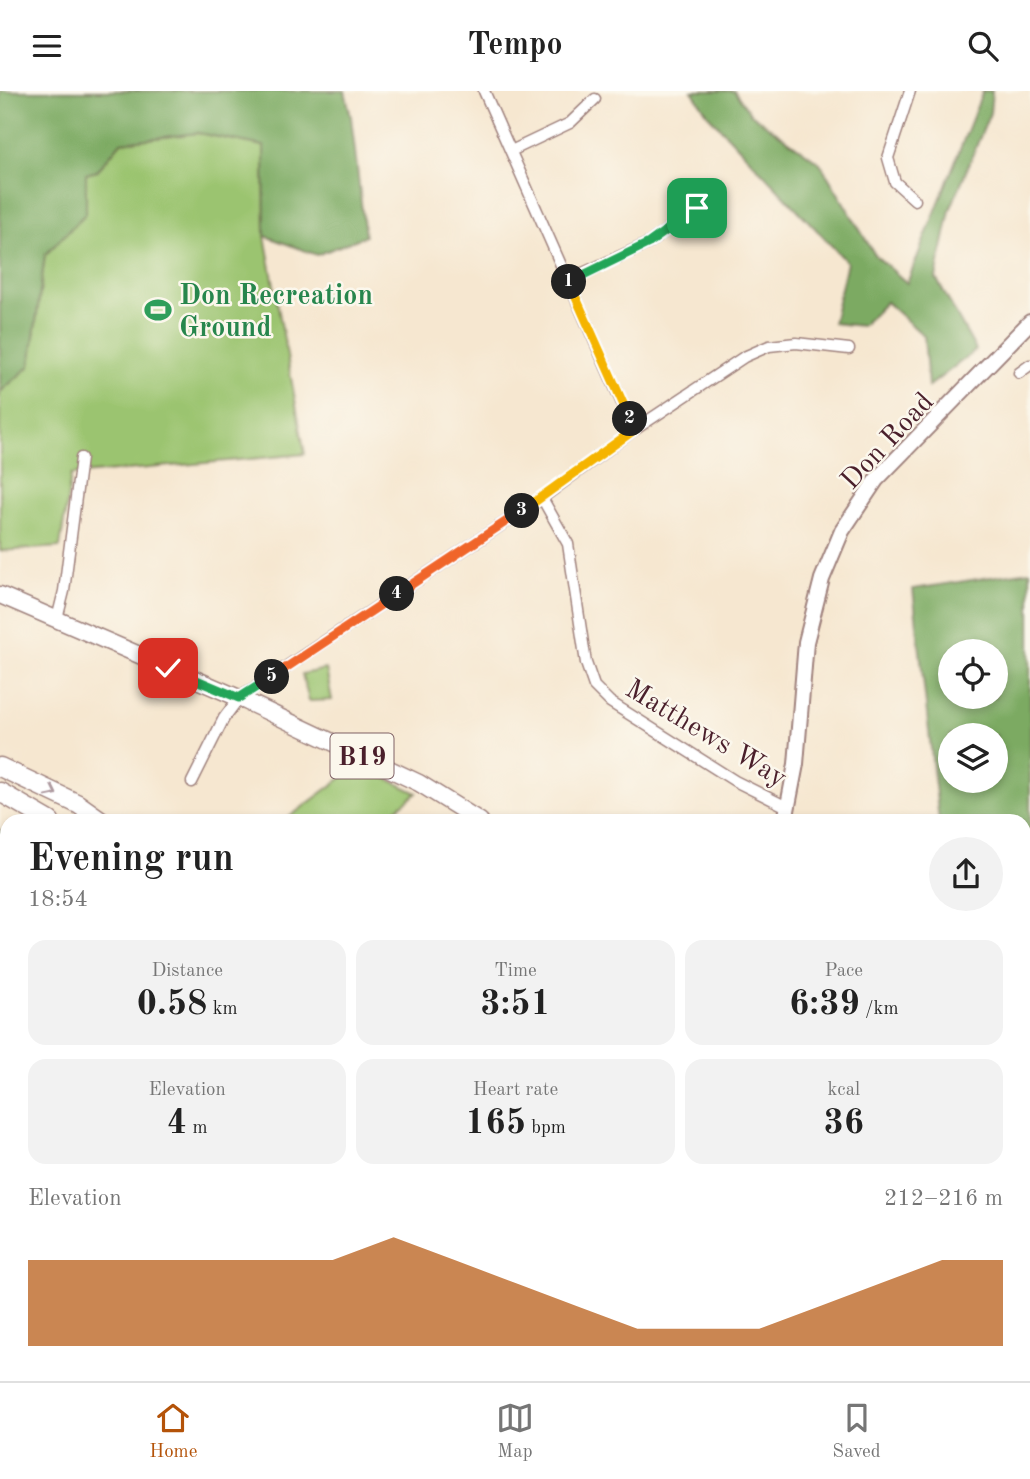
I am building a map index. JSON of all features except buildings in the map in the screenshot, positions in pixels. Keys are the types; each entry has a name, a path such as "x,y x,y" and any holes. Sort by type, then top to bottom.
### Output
{"highway":[{"path":"0,767 78,804 92,814"},
{"path":"0,792 37,814"}],"main road":[{"name":"Don Road","path":"787,814 796,764 806,642 822,579 842,531 876,480 1030,322"},
{"name":"B19","path":"0,595 239,698 419,783 469,814"}],"street":[{"path":"484,91 634,430"},
{"path":"911,91 888,158 895,182 915,200"},
{"path":"511,151 570,123 595,99"},
{"path":"568,280 649,243 697,208"},
{"path":"192,782 224,718 239,698 542,498 634,430 744,357 768,346 796,343 849,349"},
{"path":"1019,373 1030,365"},
{"path":"57,619 64,591 81,457"},
{"name":"Matthews Way","path":"542,498 568,544 586,663 594,686 610,702 787,814"}],"green space":[{"path":"0,91 345,91 351,117 365,236 317,255 265,236 264,146 198,133 121,142 97,171 86,174 86,213 45,255 30,366 0,392"},
{"path":"692,91 734,91 751,114 820,163 875,255 907,283 983,91 992,91 990,113 950,210 936,278 976,350 928,387 924,336 886,302 862,326 833,323 847,262 710,117"},
{"name":"Don Recreation Ground","path":"198,133 264,146 265,236 305,454 71,475 60,547 0,551 0,392 30,366 45,255 86,213 86,174 97,171 121,142"},
{"path":"1030,571 1030,814 938,814 913,589"},
{"path":"326,669 332,700 309,701 302,674"},
{"path":"359,765 417,793 390,814 293,814"}],"place":[{"name":"Don Recreation Ground","path":"158,310"}],"route":[{"path":"168,668 239,698 542,498 634,430 568,280 649,243 697,208"}]}
